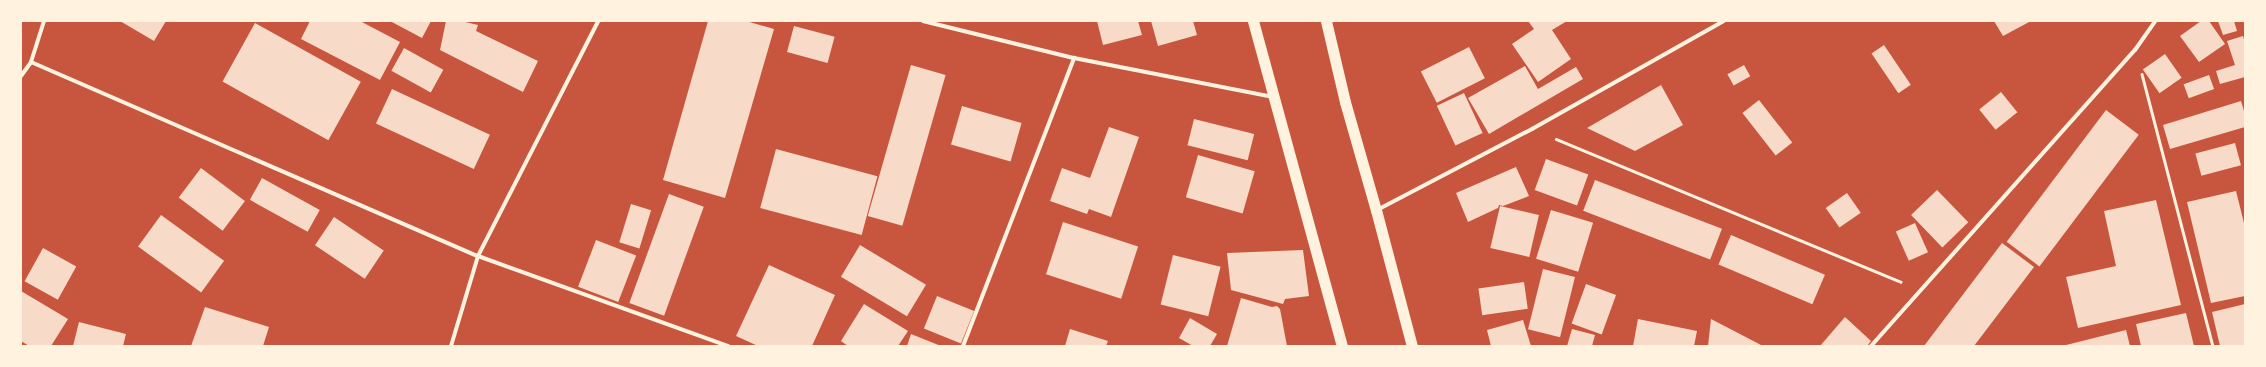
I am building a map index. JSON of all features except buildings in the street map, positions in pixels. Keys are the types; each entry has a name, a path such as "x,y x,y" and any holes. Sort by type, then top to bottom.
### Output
{"highway":[{"path":"1253,21 1272,97 1342,346"},
{"path":"1326,21 1345,102 1376,210 1412,346"}],"street":[{"path":"21,76 31,62 44,21"},
{"path":"450,346 478,256 598,21"},
{"path":"923,21 1074,58 1272,97"},
{"path":"1376,210 1532,129 1724,21"},
{"path":"1871,346 2135,50 2155,21"},
{"path":"963,346 1074,58"},
{"path":"31,62 478,256 728,346"}],"path":[{"path":"2135,50 2213,346"},
{"path":"1532,129 1921,290"}]}
